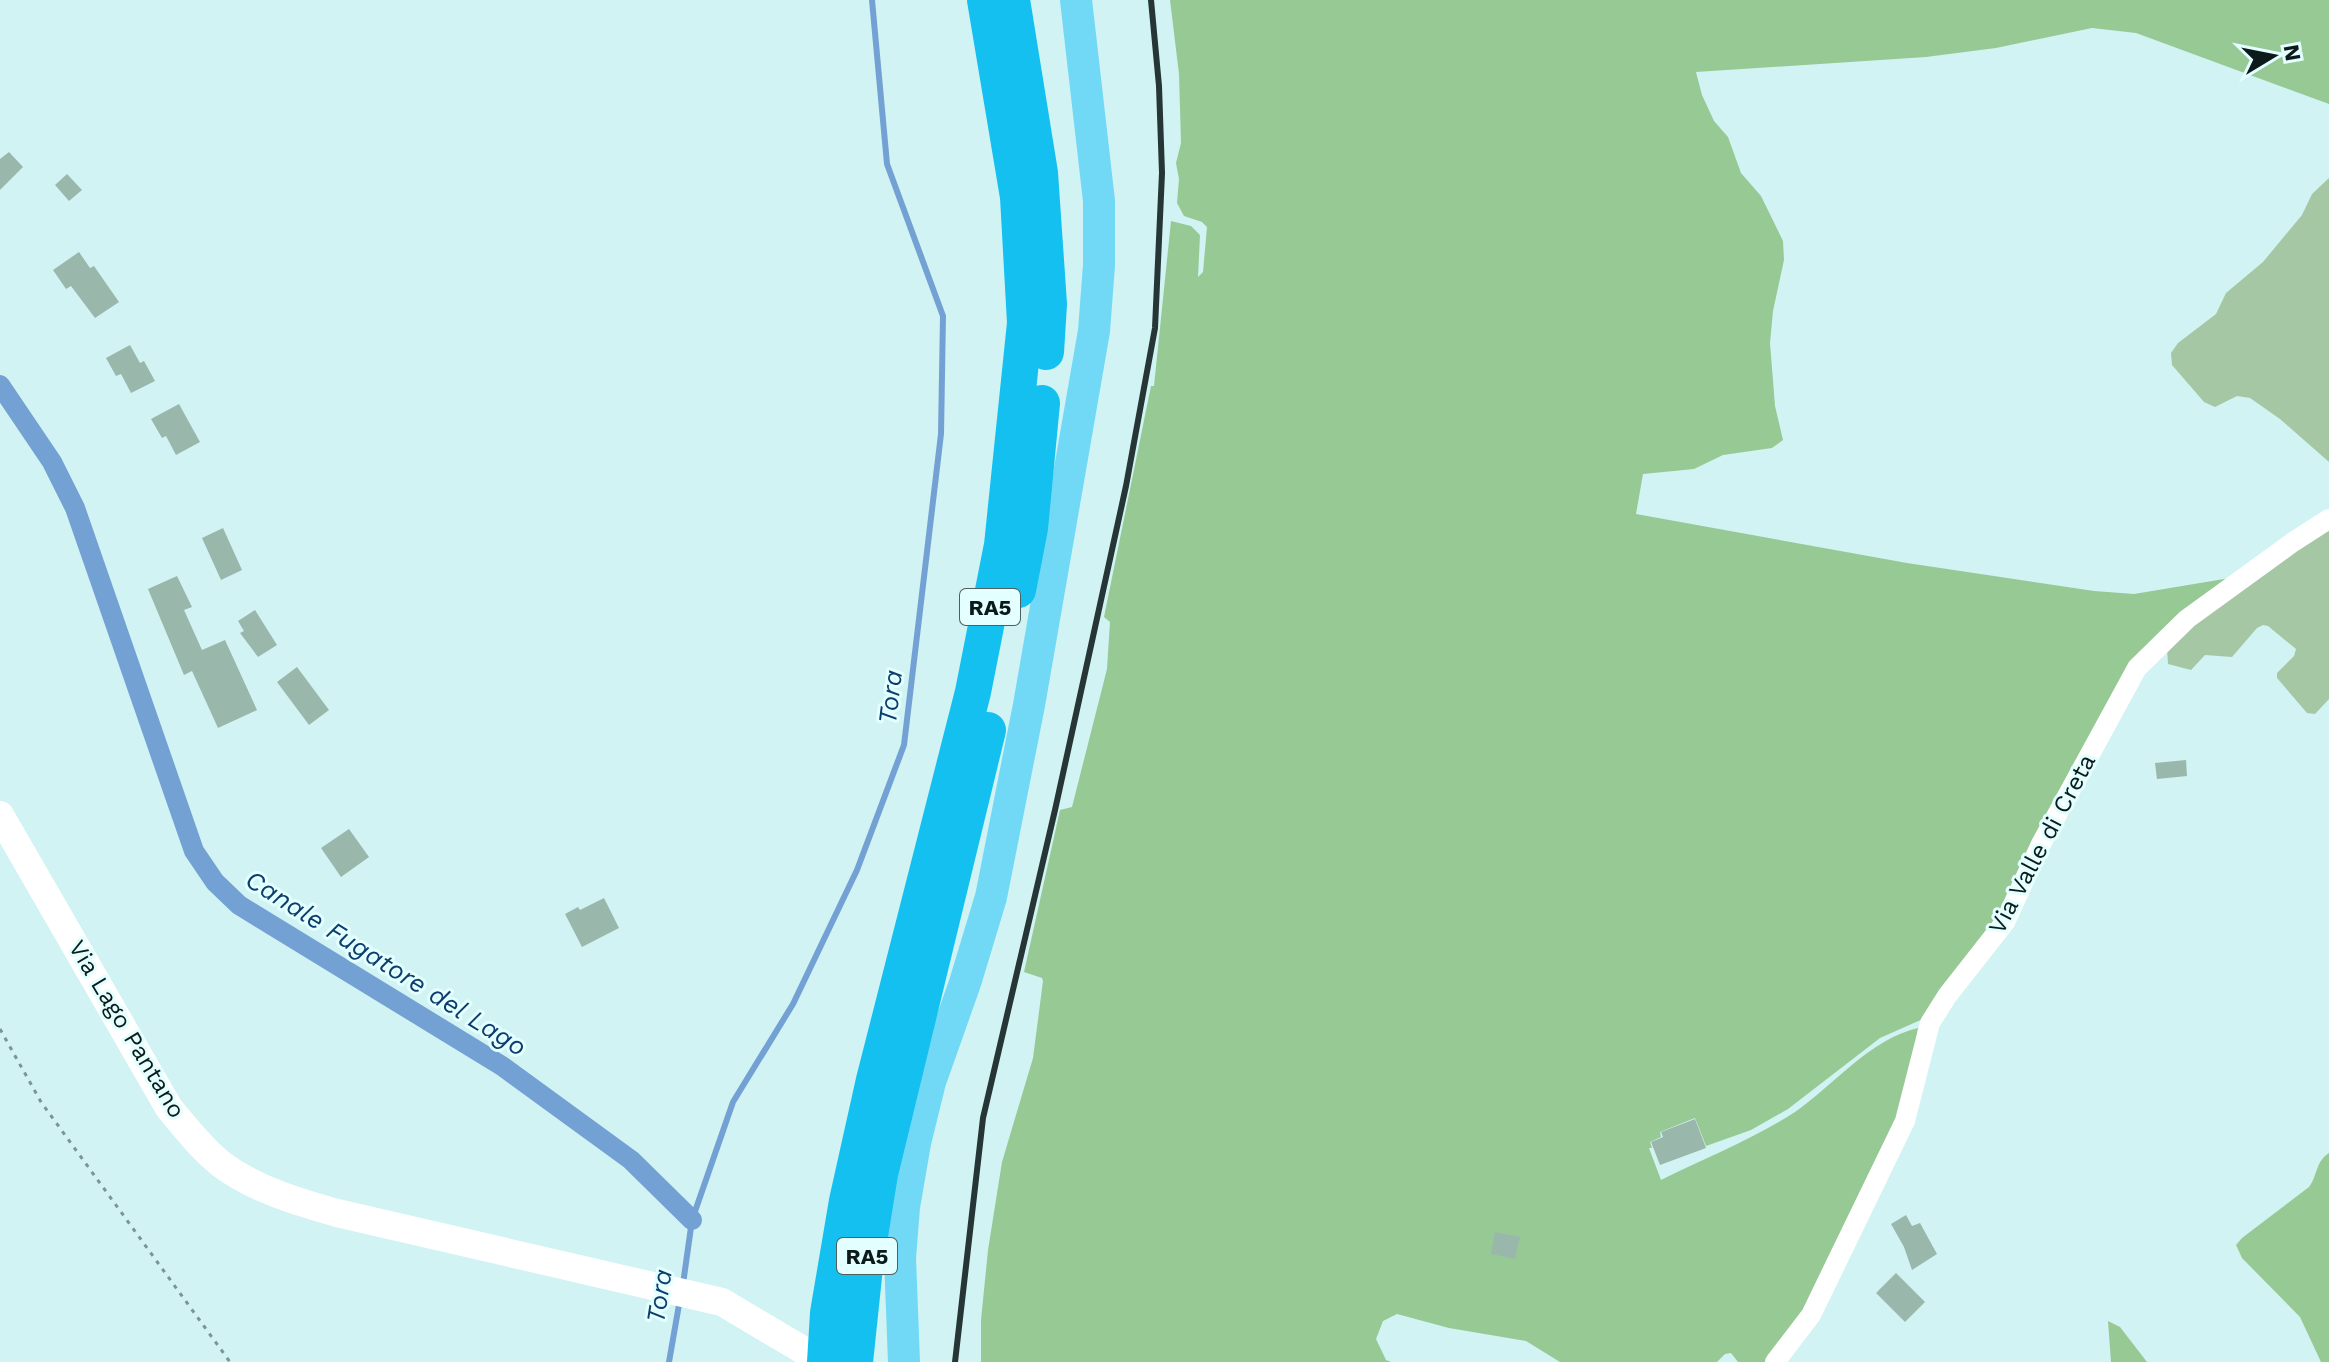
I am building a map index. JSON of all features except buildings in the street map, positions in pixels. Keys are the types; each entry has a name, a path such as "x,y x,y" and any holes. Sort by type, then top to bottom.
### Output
{"highway":[{"name":"RA5","path":"825,1362 828,1313 847,1201 874,1080 973,692 1002,545 1025,323 1018,197 985,0"},
{"name":"RA5","path":"856,1350 880,1174 998,690 1030,528 1049,304 1040,173 1012,0"}],"main road":[{"path":"904,1362 900,1258 904,1207 915,1143 930,1082 991,897 1029,705 1094,331 1099,265 1099,201 1076,0"}],"street":[{"name":"Via Valle di Creta","path":"1775,1362 1811,1315 1905,1121 1930,1023 1947,996 2005,922 2041,844 2137,668 2187,619 2329,519"},
{"name":"Via Lago Pantano","path":"0,815 169,1108 200,1145 222,1165 247,1180 308,1205 722,1302 818,1362"}],"path":[{"path":"0,1029 41,1102 230,1362"}],"green space":[{"path":"1170,0 2329,0 2329,104 2136,33 2092,28 1996,48 1926,57 1696,72 1714,121 1728,137 1741,173 1761,196 1783,241 1784,260 1770,343 1775,406 1783,440 1772,448 1723,455 1694,469 1643,474 1636,514 1907,563 2094,591 2134,594 2242,576 2162,641 2010,907 1934,1014 1880,1038 1788,1109 1751,1130 1706,1146 1695,1118 1660,1132 1661,1137 1650,1142 1652,1148 1649,1148 1661,1180 1779,1122 1810,1101 1868,1052 1918,1028 1904,1122 1809,1309 1768,1362 1738,1362 1731,1353 1725,1354 1717,1362 1560,1362 1526,1341 1449,1328 1397,1314 1383,1321 1376,1339 1386,1360 1391,1362 981,1362 981,1320 988,1250 1002,1162 1033,1058 1043,981 1024,972 1060,810 1072,807 1107,669 1110,622 1104,617 1151,386 1154,386 1171,221 1191,226 1200,235 1198,277 1203,272 1207,227 1184,216 1177,203 1179,179 1176,163 1181,143 1179,74"},
{"path":"2329,178 2329,462 2280,419 2250,398 2237,396 2215,407 2204,402 2172,365 2171,353 2178,343 2216,314 2226,293 2263,262 2302,215 2312,194"},
{"path":"2329,528 2329,699 2315,714 2307,713 2277,678 2277,673 2294,656 2296,649 2268,626 2257,628 2232,657 2205,655 2191,670 2168,664 2167,648 2228,595"},
{"path":"2329,1153 2329,1362 2321,1362 2300,1317 2242,1258 2236,1245 2309,1187 2321,1160"},
{"path":"2108,1321 2120,1327 2147,1362 2111,1362"}],"waterway":[{"name":"Tora","path":"683,1284 692,1220 733,1102 793,1004 857,870 904,745 941,434 943,316 887,164 872,0"},
{"name":"Canale Fugatore del Lago","path":"0,385 52,462 75,508 194,851 215,882 239,905 502,1066 631,1160 692,1220"},
{"name":"Tora","path":"669,1362 680,1299"}],"railway":[{"path":"955,1362 983,1118 1126,486 1155,328 1162,173 1159,86 1151,0"}]}
